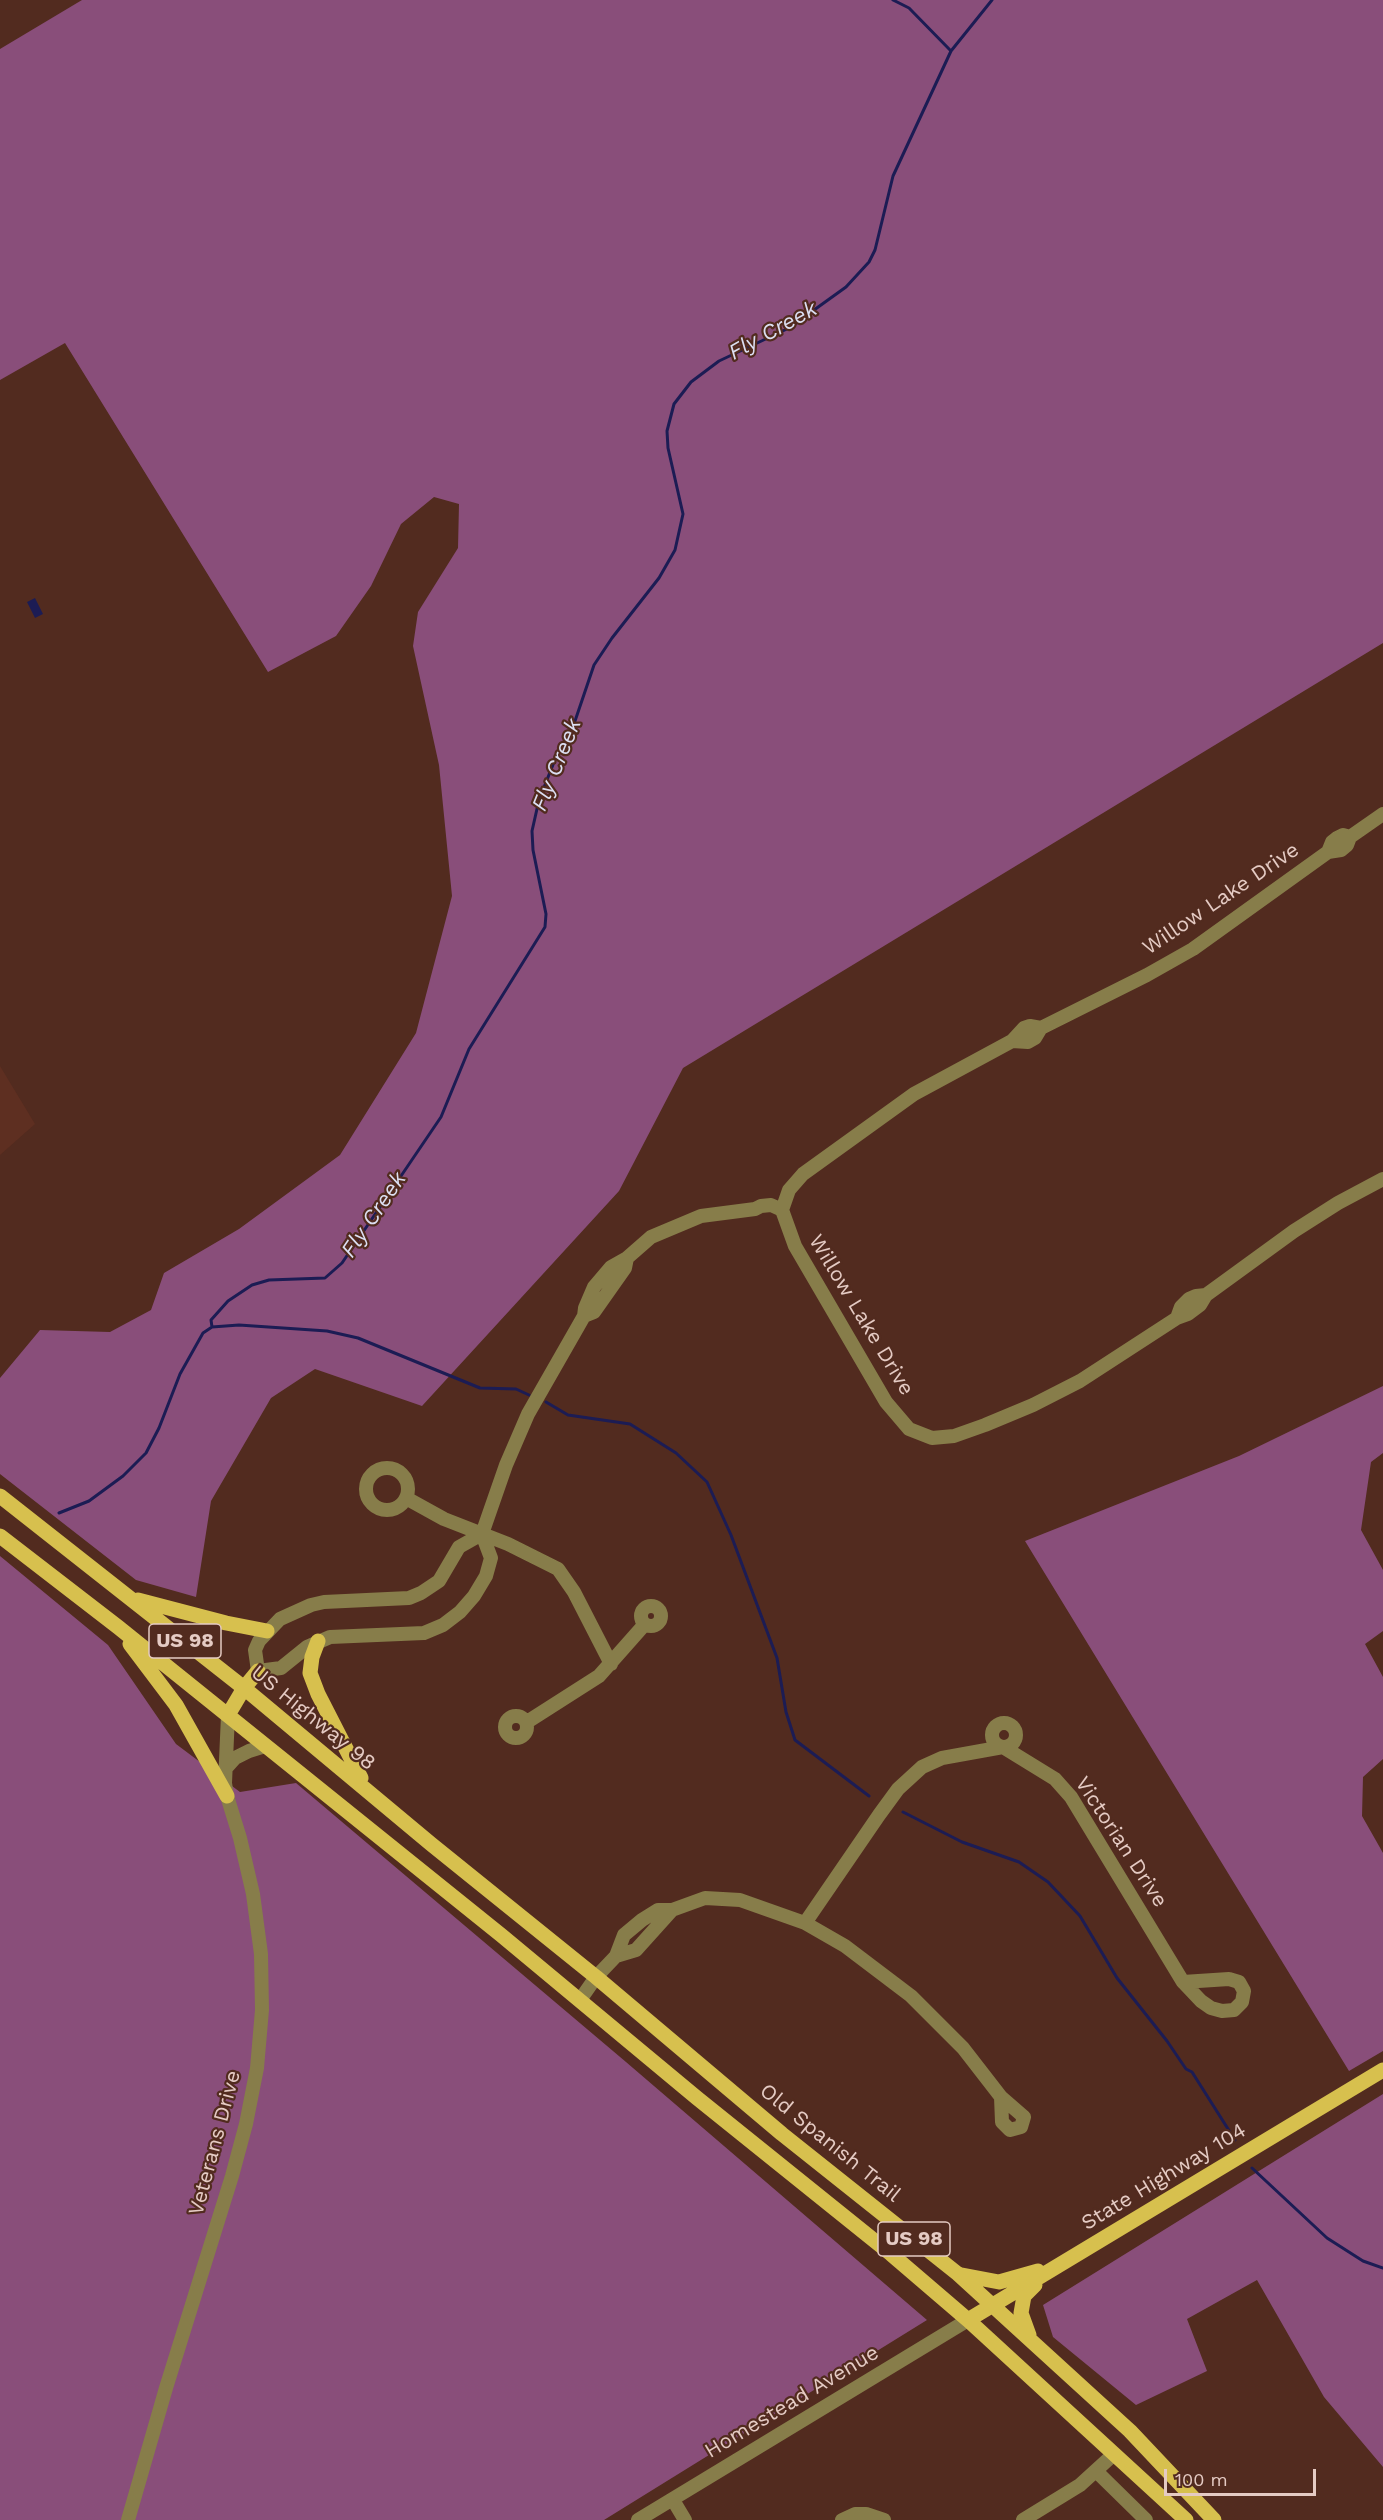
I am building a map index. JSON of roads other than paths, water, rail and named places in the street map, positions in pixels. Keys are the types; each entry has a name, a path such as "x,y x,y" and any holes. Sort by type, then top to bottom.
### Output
{"main road":[{"name":"US Highway 98","path":"0,1496 244,1688 596,1977"},
{"name":"US 98","path":"0,1536 118,1627 580,2000 968,2320 1186,2520"},
{"path":"132,1598 226,1623 267,1631"},
{"path":"118,1627 177,1705 226,1796"},
{"path":"318,1641 312,1657 310,1673 323,1705 367,1789"},
{"path":"228,1715 244,1688 258,1671"},
{"name":"Old Spanish Trail","path":"596,1977 783,2134 993,2304 1130,2431 1214,2520"},
{"name":"State Highway 104","path":"968,2320 1383,2070"},
{"path":"958,2274 999,2282 1052,2268"},
{"path":"1031,2339 1021,2313 1024,2296 1052,2268"}],"street":[{"name":"Willow Lake Drive","path":"1383,814 1350,837 1347,846 1341,850 1328,852 1193,949 1120,989 1041,1028 1030,1026 1024,1028 1012,1041 914,1094 803,1174 789,1190 782,1210 795,1246 886,1402 909,1429 932,1438 954,1436 1033,1405 1080,1381 1177,1318 1181,1307 1189,1299 1206,1295 1294,1231 1338,1203 1383,1179"},
{"path":"482,1534 492,1558 486,1576 474,1596 460,1612 443,1625 424,1633 330,1637 318,1641 281,1668 258,1671 255,1650 267,1631 280,1619 311,1605 324,1602 409,1598 421,1593 439,1581 459,1547 482,1534 506,1465 528,1414 584,1316 585,1308 602,1276 611,1267 627,1258 651,1237 701,1216 771,1205 782,1210"},
{"path":"406,1498 444,1519 540,1559 558,1569 574,1592 611,1664"},
{"path":"527,1722 599,1676 645,1624"},
{"name":"Veterans Drive","path":"128,2520 166,2388 232,2176 246,2124 257,2068 262,2010 261,1953 253,1894 240,1838 226,1796 228,1715"},
{"path":"225,1768 235,1758 249,1750 265,1746"},
{"name":"Victorian Drive","path":"805,1923 898,1789 922,1767 952,1755 1003,1747 1055,1779 1071,1797 1183,1982"},
{"path":"580,2000 596,1977 616,1956 636,1950 672,1910 705,1898 740,1900 805,1923 845,1946 912,1996 963,2048 1001,2097"},
{"name":"Homestead Avenue","path":"638,2520 968,2320"},
{"path":"1023,2520 1080,2485 1114,2454"},
{"path":"1096,2471 1146,2520"},
{"path":"673,2500 685,2520"},
{"path":"842,2520 855,2514 866,2514 884,2520"}],"waterway":[{"path":"893,0 909,8 951,51"},
{"name":"Fly Creek","path":"59,1513 89,1501 123,1476 146,1453 159,1428 180,1374 203,1333 212,1327 211,1320 228,1301 252,1285 269,1280 325,1278 342,1263 441,1117 469,1049 545,927 546,914 533,850 532,831 539,800 556,757 575,721 594,665 659,578 675,550 683,514 668,448 667,431 674,404 691,382 719,361 789,328 846,287 869,262 875,250 893,176 951,51 992,0"},
{"path":"212,1327 239,1325 327,1331 358,1338 480,1388 516,1389 529,1395"},
{"path":"546,1402 568,1415 630,1424 676,1453 707,1482 731,1535 777,1658 786,1712 795,1740 869,1796"},
{"path":"903,1812 962,1842 1019,1862 1048,1882 1080,1916 1117,1978 1186,2069 1192,2072 1235,2140"},
{"path":"1252,2168 1327,2238 1363,2261 1383,2268"}]}
